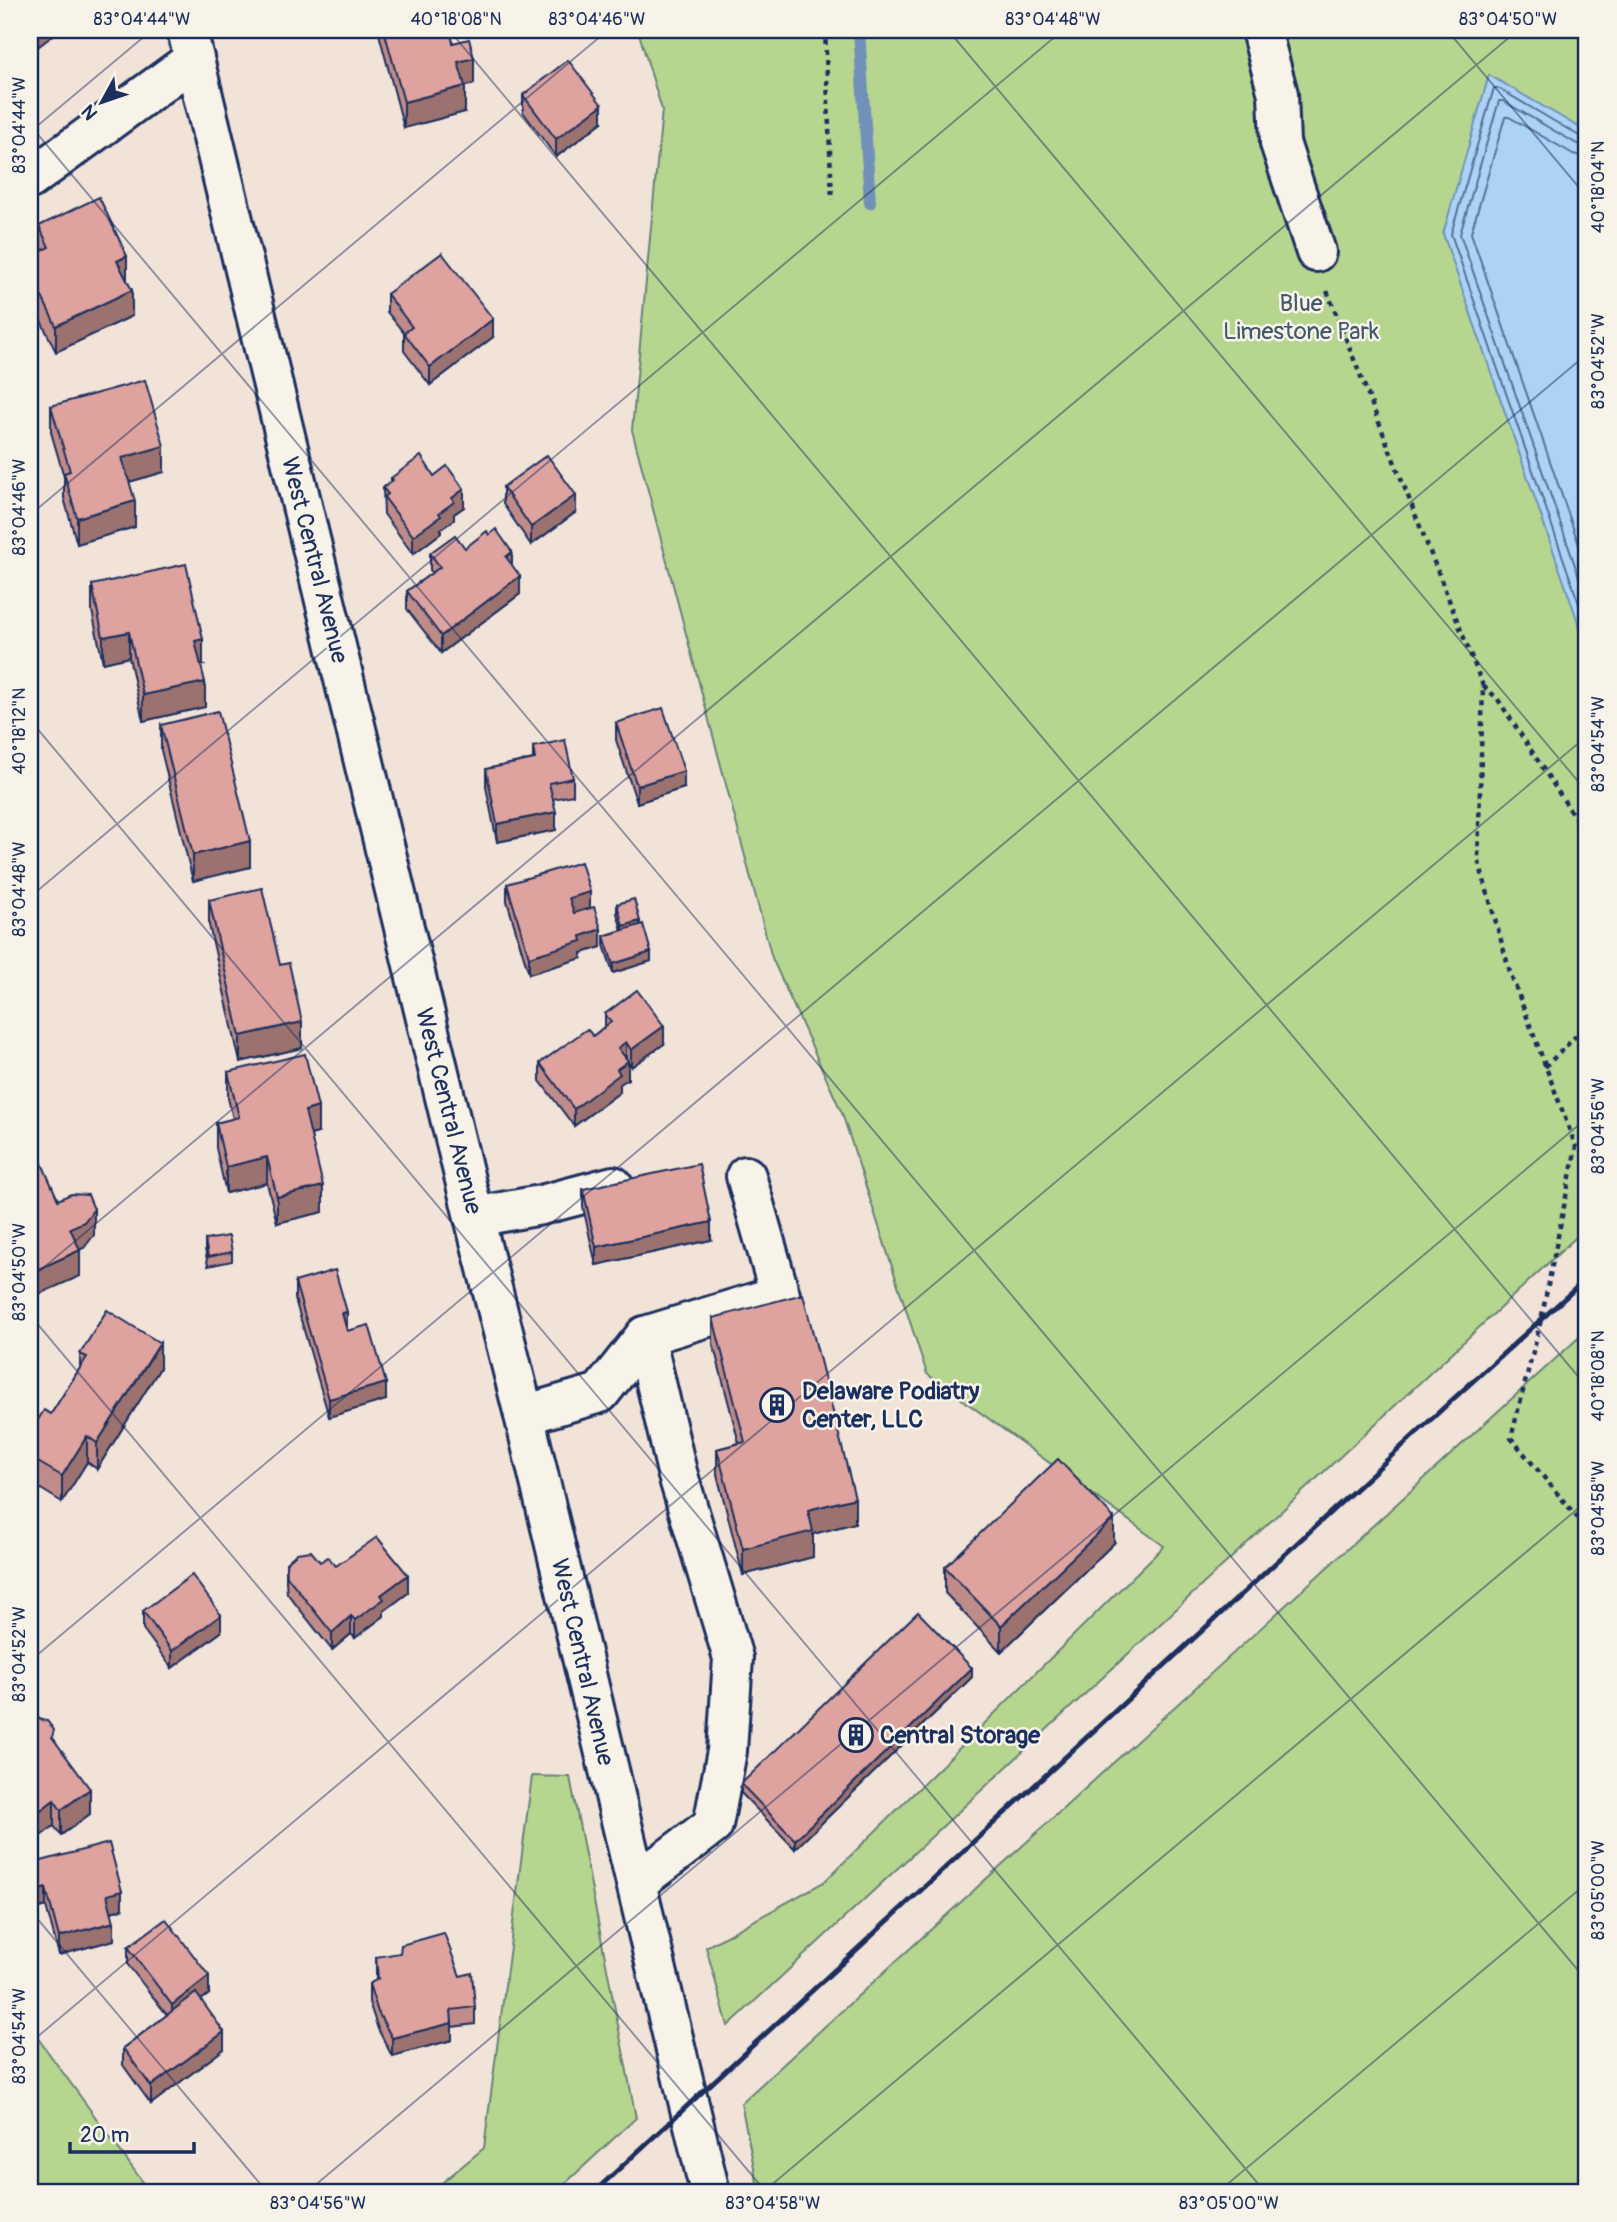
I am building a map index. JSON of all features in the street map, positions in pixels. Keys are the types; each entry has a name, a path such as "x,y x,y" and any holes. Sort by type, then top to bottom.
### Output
{"main road":[{"path":"1261,30 1278,94 1280,143 1316,251"},
{"path":"30,178 191,44"},
{"name":"West Central Avenue","path":"191,44 710,2192"},
{"path":"524,1415 600,1392 645,1336 780,1295 746,1176"},
{"path":"474,1217 541,1205 614,1186"},
{"path":"636,1883 713,1825 727,1751 733,1658 677,1472 645,1336"}],"path":[{"path":"825,30 832,200"},
{"path":"1316,251 1316,275 1329,292 1483,686 1478,859 1510,972 1576,1147 1541,1320 1511,1438 1587,1529"},
{"path":"1483,686 1497,698 1587,836"},
{"path":"1545,1067 1581,1031 1587,1021"}],"green space":[{"name":"Blue Limestone Park","path":"638,30 1587,30 1587,1227 728,2026 706,1947 824,1882 1164,1546 927,1374 842,1113 772,958 632,430 662,110"},
{"path":"1587,1330 1587,2192 759,2192 741,2103"},
{"path":"532,1776 570,1777 636,2118 556,2192 431,2192 484,2148"},
{"path":"37,2037 150,2192 30,2192 30,2042"}],"water":[{"path":"1489,75 1587,132 1587,648 1443,234"}],"building":[{"path":"384,30 450,30 453,43 469,39 474,58 458,62 465,86 404,102"},
{"path":"568,60 602,105 556,139 523,95"},
{"path":"99,197 127,256 117,261 132,290 56,326 30,272 30,256 49,247 39,226"},
{"path":"442,253 493,319 430,367 404,333 412,327 387,294"},
{"path":"145,380 164,446 122,458 135,501 77,518 64,473 70,471 51,406"},
{"path":"547,455 576,495 531,527 503,487"},
{"path":"421,456 434,476 447,466 464,489 452,498 454,502 439,513 441,516 413,536 384,497 388,494 383,488 393,480 391,478"},
{"path":"496,529 512,552 506,557 520,576 441,636 407,591 440,567 430,553 455,535 465,548 487,531 489,535"},
{"path":"186,564 203,639 195,641 205,682 143,695 129,632 103,637 92,585"},
{"path":"663,708 684,771 637,786 616,723"},
{"path":"218,711 250,841 193,855 161,725"},
{"path":"565,740 573,778 549,783 556,812 497,824 486,769 535,759 533,747"},
{"path":"581,862 590,892 569,898 574,913 594,907 601,929 581,936 582,941 529,957 507,884"},
{"path":"262,888 280,965 289,963 302,1022 240,1036 209,900"},
{"path":"634,899 640,921 623,926 617,904"},
{"path":"643,924 651,952 613,964 604,936"},
{"path":"637,990 664,1026 631,1050 626,1042 618,1048 628,1061 617,1069 620,1074 574,1109 540,1063 587,1029 593,1036 611,1022 605,1014"},
{"path":"305,1054 318,1107 305,1111 323,1186 277,1197 267,1157 226,1167 216,1123 239,1117 228,1072"},
{"path":"33,1143 58,1200 71,1194 88,1195 94,1209 84,1222 70,1228 80,1250 30,1273 30,1144"},
{"path":"699,1164 711,1222 596,1247 583,1189"},
{"path":"229,1236 232,1252 208,1257 205,1240"},
{"path":"335,1270 347,1312 342,1313 347,1331 369,1325 386,1383 329,1399 295,1282"},
{"name":"Delaware Podiatry Center, LLC","path":"803,1294 855,1498 808,1510 813,1531 743,1549 717,1449 745,1442 713,1318"},
{"path":"107,1310 160,1343 97,1443 87,1436 62,1476 36,1461 30,1470 30,1433 44,1410 51,1414 87,1357 80,1354"},
{"path":"1058,1459 1114,1518 1001,1626 945,1567"},
{"path":"377,1537 408,1575 381,1595 384,1599 355,1620 351,1616 332,1633 287,1576 286,1563 297,1553 311,1551 320,1562 328,1557 336,1566"},
{"path":"192,1575 221,1615 172,1651 143,1611"},
{"name":"Central Storage","path":"918,1612 972,1668 795,1840 741,1784"},
{"path":"30,1706 39,1719 47,1721 54,1730 52,1737 90,1789 61,1810 54,1800 30,1818"},
{"path":"109,1843 122,1891 107,1895 114,1922 59,1937 46,1888 36,1891 30,1864"},
{"path":"166,1919 209,1976 172,2005 128,1947"},
{"path":"444,1933 460,1976 472,1973 475,2007 451,2010 452,2023 392,2038 378,2012 369,1984 378,1979 376,1957 400,1953 401,1945"},
{"path":"196,1993 224,2032 151,2086 123,2048"}],"waterway":[{"path":"859,30 870,203"}],"railway":[{"path":"594,2192 1587,1278"}],"place":[{"name":"Delaware Podiatry Center, LLC","path":"777,1405"},
{"name":"Central Storage","path":"856,1735"}]}
